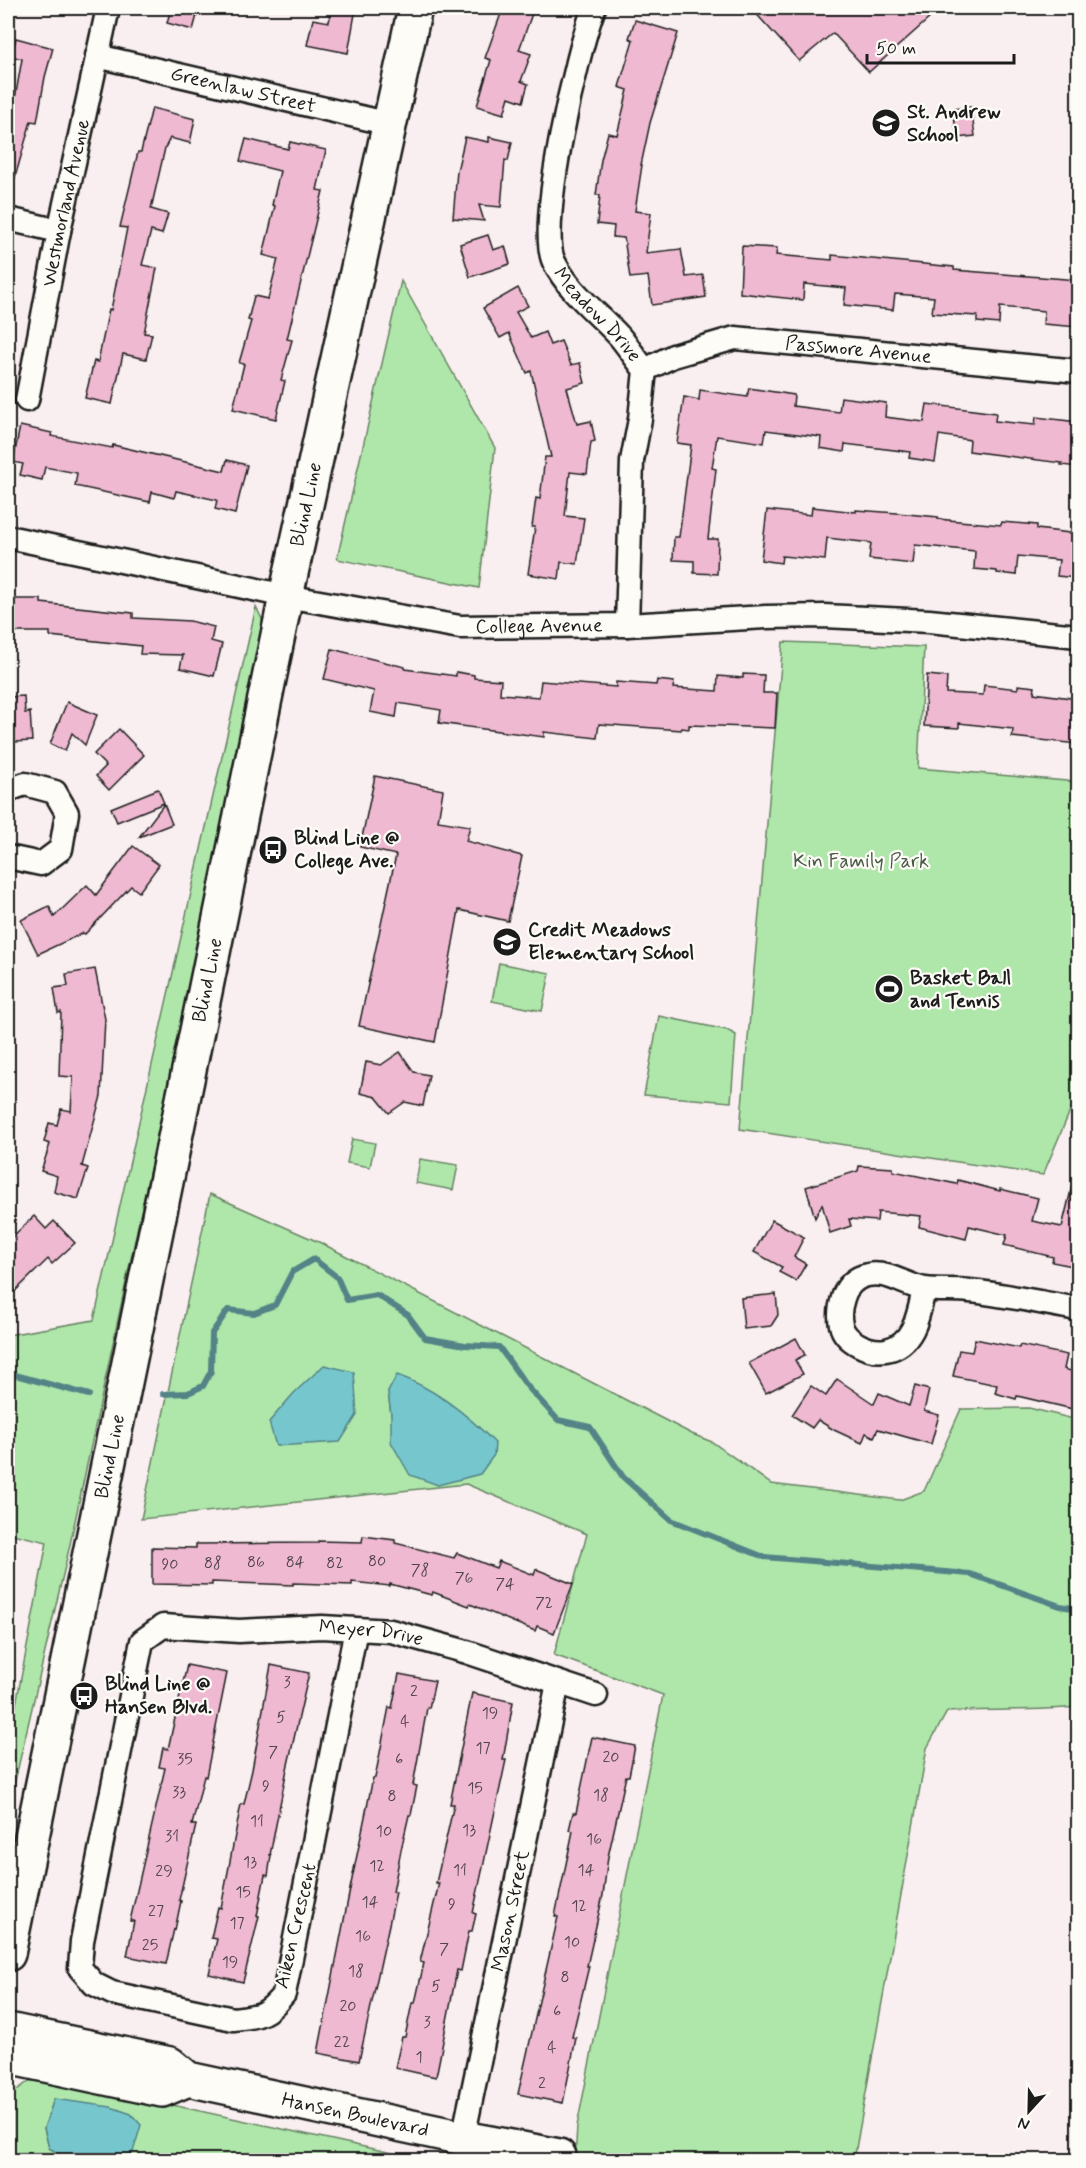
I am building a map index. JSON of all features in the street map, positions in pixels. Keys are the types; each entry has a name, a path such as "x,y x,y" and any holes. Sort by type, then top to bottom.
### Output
{"street":[{"name":"Westmorland Avenue","path":"27,400 59,231 108,8"},
{"name":"Blind Line","path":"8,1954 286,596 415,8"},
{"name":"Meadow Drive","path":"594,8 587,25 572,83 549,219 549,245 552,260 563,278 620,338 645,370 640,419 632,461 627,625"},
{"name":"Greenlaw Street","path":"97,56 390,124"},
{"path":"8,219 59,231"},
{"name":"Passmore Avenue","path":"645,370 673,356 735,338 1078,371"},
{"name":"College Avenue","path":"8,537 286,596 460,627 627,625 746,617 824,616 929,621 1078,636"},
{"path":"8,790 25,784 55,792 66,813 61,849 48,859 41,864 8,857"},
{"path":"924,1289 970,1290 1078,1309"},
{"name":"Meyer Drive","path":"142,1641 163,1626 239,1631 322,1627 391,1631 467,1652 596,1695"},
{"name":"Aiken Crescent","path":"142,1641 82,1941 81,1968 94,1984 112,1993 233,2019 253,2017 271,2010 284,1994 356,1629"},
{"name":"Mason Street","path":"463,2138 558,1683"},
{"name":"Hansen Boulevard","path":"8,2030 170,2064 188,2079 463,2138 559,2156"},
{"path":"8,2056 162,2090 188,2079"}],"green space":[{"path":"401,281 495,448 479,588 337,559"},
{"path":"256,607 265,631 69,1549 8,1811 8,1746 47,1542 8,1533 8,1335 94,1320"},
{"name":"Kin Family Park","path":"783,642 924,647 918,768 1078,782 1078,1092 1043,1175 740,1129"},
{"path":"499,963 550,973 542,1011 492,1001"},
{"path":"659,1016 727,1030 736,1035 731,1102 644,1095"},
{"path":"352,1139 375,1143 370,1167 347,1163"},
{"path":"420,1159 458,1165 453,1190 416,1183"},
{"path":"210,1194 321,1243 692,1434 712,1442 771,1484 900,1500 924,1491 961,1409 1029,1408 1078,1420 1078,1707 947,1712 927,1748 854,2160 575,2160 577,2126 663,1695 554,1655 587,1534 466,1484 141,1519","holes":["388,1392 438,1485 391,1414"]},
{"path":"53,2079 424,2160 126,2160 133,2152 68,2102 54,2099 44,2128 49,2148 70,2160 8,2160 8,2097 29,2081"}],"water":[{"path":"324,1365 354,1372 357,1415 340,1442 276,1446 269,1422 294,1393"},
{"path":"397,1375 424,1387 449,1403 495,1443 494,1455 480,1474 438,1485 410,1475 391,1442 388,1392"},
{"path":"54,2099 111,2107 131,2114 141,2125 133,2152 126,2160 70,2160 49,2148 44,2128"}],"building":[{"path":"171,8 199,8 193,30 167,23"},
{"path":"332,8 356,8 348,53 307,45 313,19 329,22"},
{"path":"503,8 534,8 519,50 531,54 521,81 528,84 523,102 509,97 504,114 477,106 491,60 485,58"},
{"path":"751,8 941,8 869,72 833,33 799,61"},
{"path":"635,20 678,33 650,123 641,165 635,211 651,213 646,253 681,249 686,277 703,275 706,297 652,305 648,276 630,278 624,238 613,237 614,226 597,224 600,195 596,195 601,160 608,133 617,135 628,90 619,87 633,40 629,38"},
{"path":"16,38 53,48 37,122 31,121 12,188 8,188 8,138 22,59 11,56"},
{"path":"971,107 975,136 957,138 953,109"},
{"path":"152,108 195,119 190,143 170,138 165,148 151,209 168,214 162,234 151,231 142,265 157,268 144,333 152,334 146,359 123,354 112,404 85,398 94,361 98,362 109,309 111,310 127,228 120,227 138,152 141,152"},
{"path":"465,137 489,142 489,137 512,142 508,161 505,160 501,207 479,205 484,221 453,218 457,171"},
{"path":"246,139 288,149 290,142 326,150 317,190 323,191 287,339 292,340 281,380 285,381 276,419 233,409 244,364 239,363 251,321 248,320 254,296 268,299 278,259 263,255 275,206 272,205 280,171 240,161"},
{"path":"488,235 493,250 505,246 510,264 470,277 460,244"},
{"path":"742,246 777,248 776,255 832,260 832,255 954,267 954,270 1078,280 1078,327 1043,324 1044,311 1000,307 999,324 977,322 977,316 932,313 934,297 895,294 893,310 844,305 846,288 804,284 803,300 740,293"},
{"path":"518,288 528,306 516,312 531,338 545,332 550,345 561,341 571,365 580,363 585,383 567,388 577,424 591,421 595,441 591,442 587,474 570,472 565,516 584,518 577,564 561,562 559,579 528,574 535,527 532,527 536,498 540,499 545,457 551,457 531,371 527,373 509,333 500,338 483,308"},
{"path":"749,388 794,395 793,406 839,412 841,397 886,403 885,417 924,422 927,404 996,413 995,421 1035,425 1036,417 1078,422 1078,467 969,451 970,440 939,435 935,462 909,458 910,452 845,444 844,452 820,448 821,437 766,430 764,443 717,436 712,468 716,469 708,539 718,539 717,574 694,573 694,561 673,560 674,537 679,537 691,445 677,443 684,397 699,400 700,390 747,397"},
{"path":"20,426 52,433 51,436 112,448 113,445 224,471 227,460 247,465 235,514 215,509 217,500 176,491 174,498 152,492 150,502 75,486 77,473 45,467 42,480 20,475 23,464 13,462"},
{"path":"812,507 856,512 856,510 897,513 1001,525 1002,522 1037,525 1037,529 1078,534 1077,578 1057,576 1059,560 1018,556 1016,575 974,569 975,551 915,545 913,564 869,559 871,543 827,538 825,560 782,556 781,563 761,560 767,510 811,515"},
{"path":"8,599 41,599 41,603 133,613 133,618 190,621 214,627 211,641 222,644 214,676 180,668 183,655 140,654 141,646 50,636 50,632 8,632"},
{"path":"332,649 405,667 405,669 456,676 456,672 474,675 474,678 501,680 500,694 539,697 541,681 616,687 616,682 656,685 657,680 674,682 673,688 717,691 718,676 743,678 743,674 764,675 763,693 777,693 775,728 689,725 689,729 682,728 681,730 599,724 597,738 544,732 544,737 439,723 441,710 398,703 396,717 370,712 374,691 324,679"},
{"path":"927,675 947,677 946,693 983,695 984,685 1018,689 1018,685 1035,687 1034,693 1078,699 1078,744 1012,737 1013,729 959,723 959,728 924,726"},
{"path":"24,696 25,713 30,712 32,741 14,742 13,730 8,731 8,697"},
{"path":"67,702 97,715 85,745 72,733 65,751 50,744"},
{"path":"119,729 144,755 109,790 96,776 106,766 94,754"},
{"path":"375,776 443,790 438,821 470,826 466,841 522,856 508,921 459,910 435,1042 359,1026 396,855 360,847"},
{"path":"158,789 164,803 117,822 111,808"},
{"path":"164,804 172,824 139,837"},
{"path":"133,846 159,865 139,892 131,886 85,934 38,954 21,920 49,906 54,917 87,885 96,895"},
{"path":"95,969 105,1019 101,1096 82,1166 88,1168 78,1199 54,1192 57,1176 41,1171 50,1144 44,1142 49,1123 57,1125 61,1109 71,1111 73,1077 59,1076 61,1012 58,1013 54,988 68,986 66,974"},
{"path":"400,1052 414,1072 429,1075 423,1106 405,1102 389,1113 376,1097 360,1093 366,1062 381,1065"},
{"path":"859,1166 893,1168 893,1171 957,1184 958,1180 1038,1198 1032,1221 1062,1227 1073,1182 1078,1183 1078,1267 1052,1262 1053,1257 1004,1245 1007,1235 969,1226 966,1239 919,1227 921,1216 878,1212 877,1221 849,1219 851,1226 830,1233 822,1204 815,1218 806,1187 858,1171"},
{"path":"34,1216 46,1229 54,1221 75,1243 52,1264 48,1259 8,1298 8,1241"},
{"path":"772,1220 804,1237 794,1257 806,1264 796,1281 779,1272 782,1267 754,1252"},
{"path":"776,1294 778,1315 771,1326 744,1329 741,1298"},
{"path":"796,1338 805,1355 795,1360 803,1374 766,1393 749,1363"},
{"path":"975,1339 1067,1355 1064,1369 1078,1373 1073,1409 1017,1396 1016,1399 995,1393 997,1385 953,1376 959,1350 972,1352"},
{"path":"837,1379 874,1404 879,1393 909,1406 915,1386 929,1390 924,1411 939,1415 931,1444 878,1429 874,1437 866,1433 862,1443 818,1420 812,1428 792,1415 811,1386 826,1396"},
{"path":"363,1536 395,1540 395,1543 454,1558 457,1553 496,1568 499,1561 534,1575 536,1569 573,1584 554,1633 537,1626 535,1631 470,1604 469,1606 433,1592 432,1595 390,1584 390,1586 352,1582 352,1585 293,1583 293,1585 212,1582 212,1585 152,1584 152,1547 196,1548 196,1544 318,1543 318,1541 362,1542"},
{"path":"187,1665 227,1673 206,1777 204,1776 192,1825 196,1825 166,1964 127,1956 134,1921 130,1921 165,1768 159,1767 163,1748 168,1749"},
{"path":"271,1665 309,1673 287,1769 268,1876 265,1875 257,1916 259,1916 243,1982 209,1974 217,1939 211,1938 218,1907 221,1908 241,1804 244,1804 252,1770"},
{"path":"399,1674 435,1681 429,1708 427,1708 413,1785 417,1786 393,1892 396,1892 359,2061 318,2053 373,1778 375,1778 389,1707 392,1708"},
{"path":"472,1693 513,1702 503,1760 506,1760 473,1913 476,1914 472,1931 469,1931 461,1971 457,1970 436,2077 395,2068 402,2037 405,2037 412,2003 415,2003 424,1963 420,1962 439,1883 436,1883 454,1804 450,1804"},
{"path":"592,1737 635,1746 608,1857 603,1895 587,1966 589,1966 572,2037 576,2038 563,2103 518,2094 558,1917 555,1916 573,1831 569,1830 573,1813 576,1813"}],"waterway":[{"path":"163,1394 188,1393 203,1386 211,1371 212,1333 228,1310 254,1313 275,1305 292,1272 314,1259 337,1277 347,1300 377,1295 408,1315 425,1338 465,1345 499,1347 527,1386 558,1420 590,1427 623,1477 671,1520 764,1557 970,1574 1060,1606 1078,1609"},
{"path":"8,1373 89,1395"}],"place":[{"name":"St. Andrew School","path":"886,123"},
{"name":"Blind Line @ College Ave.","path":"273,850"},
{"name":"Credit Meadows Elementary School","path":"507,942"},
{"name":"Basket Ball and Tennis","path":"889,989"},
{"name":"Blind Line @ Hansen Blvd.","path":"84,1696"}]}
